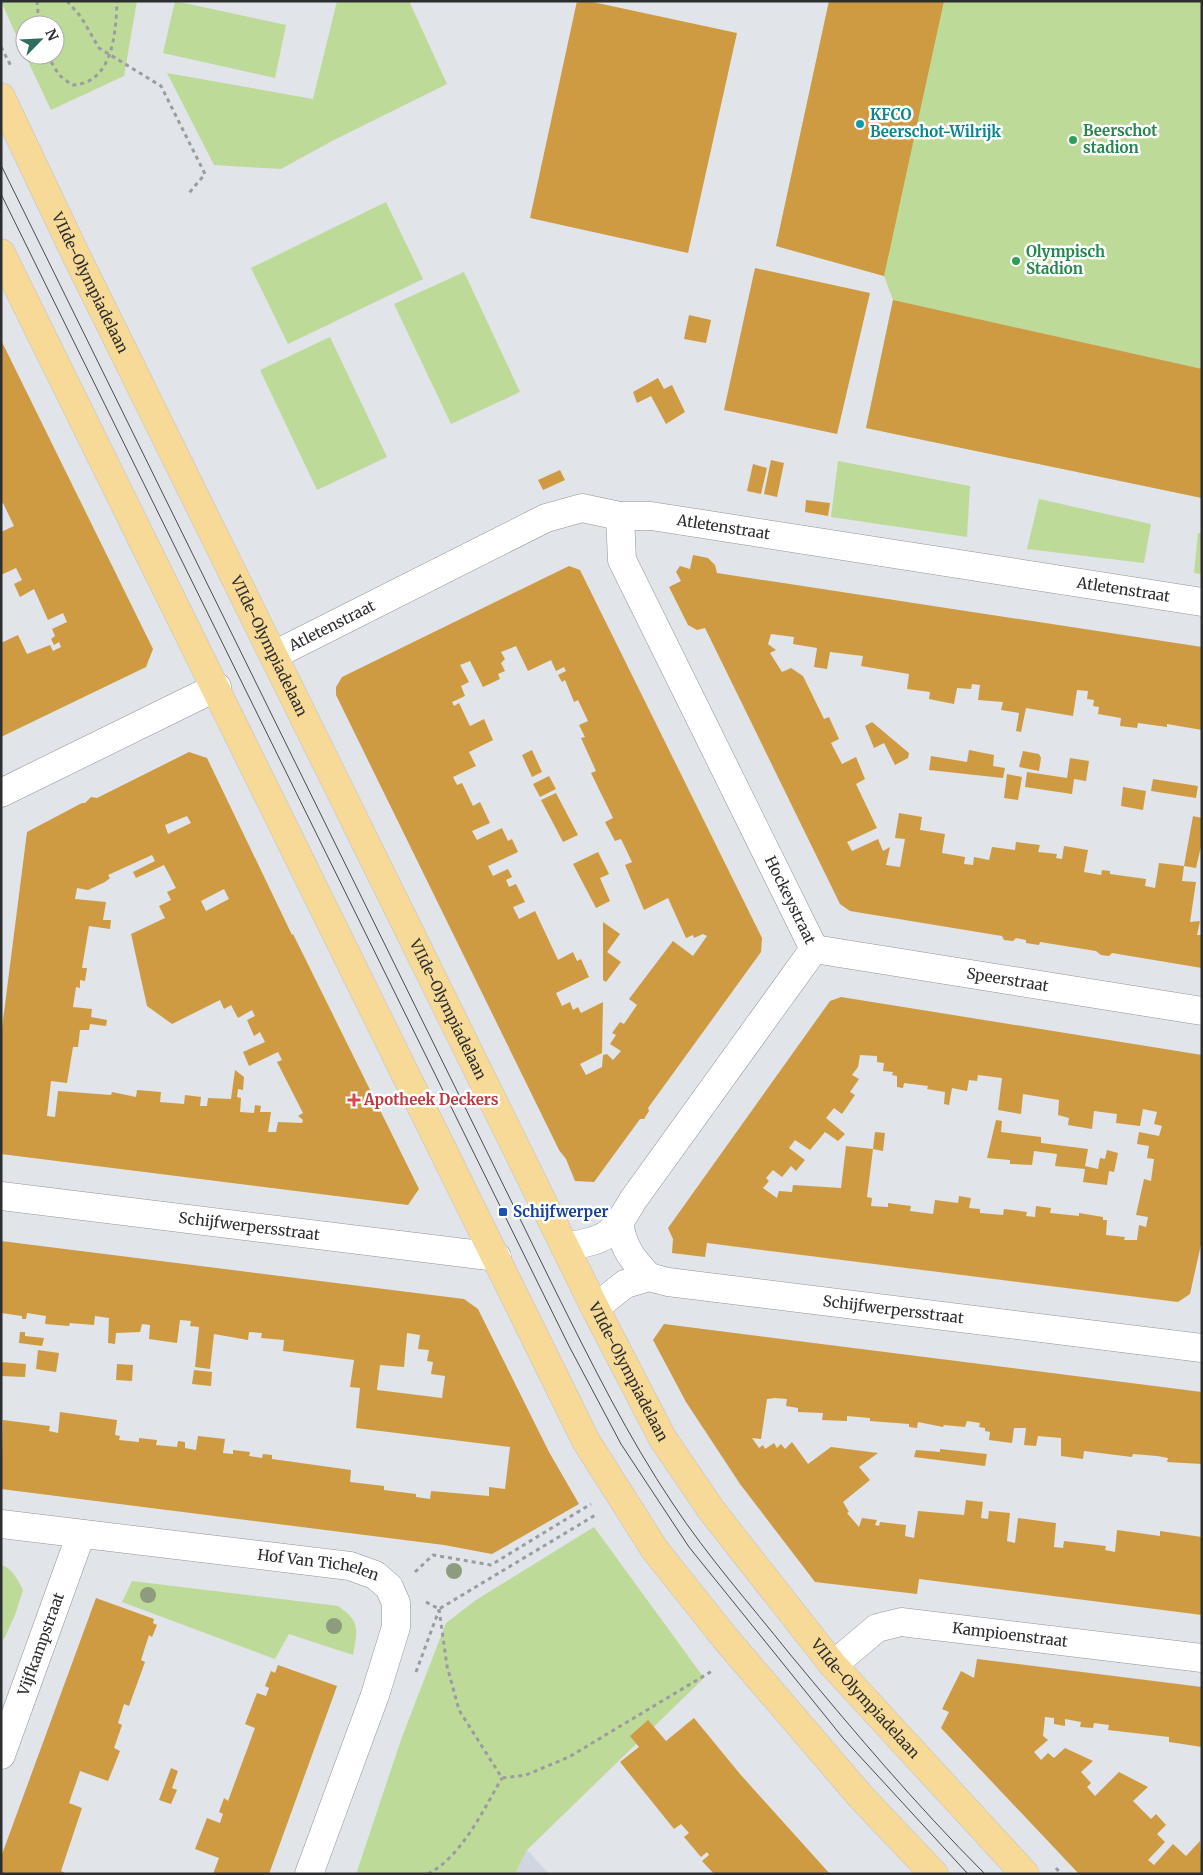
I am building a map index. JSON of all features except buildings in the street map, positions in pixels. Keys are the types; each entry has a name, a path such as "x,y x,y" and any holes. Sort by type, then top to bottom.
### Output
{"main road":[{"name":"VIIde-Olympiadelaan","path":"1,97 72,247 629,1377 687,1476 833,1665 1026,1874"},
{"path":"1,252 217,687 586,1441 656,1550 739,1654 861,1797 934,1874"}],"street":[{"name":"Atletenstraat","path":"274,655 546,518 582,508 620,516 651,516 1202,602"},
{"name":"Hockeystraat","path":"565,1247 600,1241 619,1224 633,1200 814,949 622,560 620,516"},
{"path":"1,793 217,687"},
{"name":"Speerstraat","path":"814,949 1202,1012"},
{"name":"Schijfwerpersstraat","path":"1,1196 497,1257"},
{"path":"619,1224 623,1244 633,1260 649,1277"},
{"name":"Schijfwerpersstraat","path":"595,1308 625,1284 649,1277 668,1282 1202,1348"},
{"name":"Hof Van Tichelen","path":"1,1524 350,1566 375,1575 392,1593 397,1614 393,1636 375,1695 309,1874"},
{"name":"Vijfkampstraat","path":"1,1755 81,1534"},
{"name":"Kampioenstraat","path":"833,1665 877,1628 901,1622 1202,1658"}],"path":[{"path":"37,1 38,15"},
{"path":"67,1 81,17 99,48 162,86 205,174 189,193"},
{"path":"53,65 59,75 72,85 80,85 96,76 111,55 117,1"},
{"path":"1,46 14,72"},
{"path":"392,1593 433,1555 491,1565 595,1502"},
{"path":"439,1609 601,1511"},
{"path":"392,1593 409,1594 439,1609"},
{"path":"439,1609 448,1666 459,1710 502,1778"},
{"path":"502,1778 526,1776 568,1757 739,1654"},
{"path":"428,1874 450,1856 466,1837 502,1778"},
{"path":"1054,1867 1061,1874"}],"shaded area":[{"path":"527,1850 549,1874 515,1874"}],"green space":[{"path":"1,1 137,1 124,76 51,110 30,65 65,65 65,15 15,15 15,32"},
{"path":"175,1 286,25 275,78 163,53"},
{"path":"337,1 409,1 447,84 332,141 281,169 214,165 167,73 313,99"},
{"name":"Olympisch Stadion","path":"829,1 1202,1 1202,498 866,428 893,300 884,276 776,246"},
{"path":"386,202 423,279 288,344 251,268"},
{"path":"464,272 520,392 451,424 394,304"},
{"path":"330,337 387,457 317,490 260,370"},
{"path":"838,461 970,486 967,537 831,517"},
{"path":"1039,499 1151,524 1144,563 1027,549"},
{"path":"1198,533 1202,533 1202,574 1194,573"},
{"path":"594,1527 704,1678 527,1850 515,1874 356,1874 402,1737 446,1623 476,1600"},
{"path":"1,1565 17,1578 23,1590 15,1615 4,1639 1,1638"},
{"path":"132,1581 338,1606 350,1616 356,1626 353,1655 289,1634 275,1659 122,1602"}],"tram line":[{"path":"1,165 556,1292 597,1373 641,1453 700,1543 789,1653 860,1738 959,1848 985,1874"},
{"path":"1,194 569,1346 621,1444 689,1547 843,1738 968,1874"}],"place":[{"name":"KFCO Beerschot-Wilrijk","path":"860,124"},
{"name":"Beerschot stadion","path":"1073,140"},
{"name":"Olympisch Stadion","path":"1016,261"},
{"name":"Apotheek Deckers","path":"354,1100"},
{"name":"Schijfwerper","path":"503,1212"}]}
